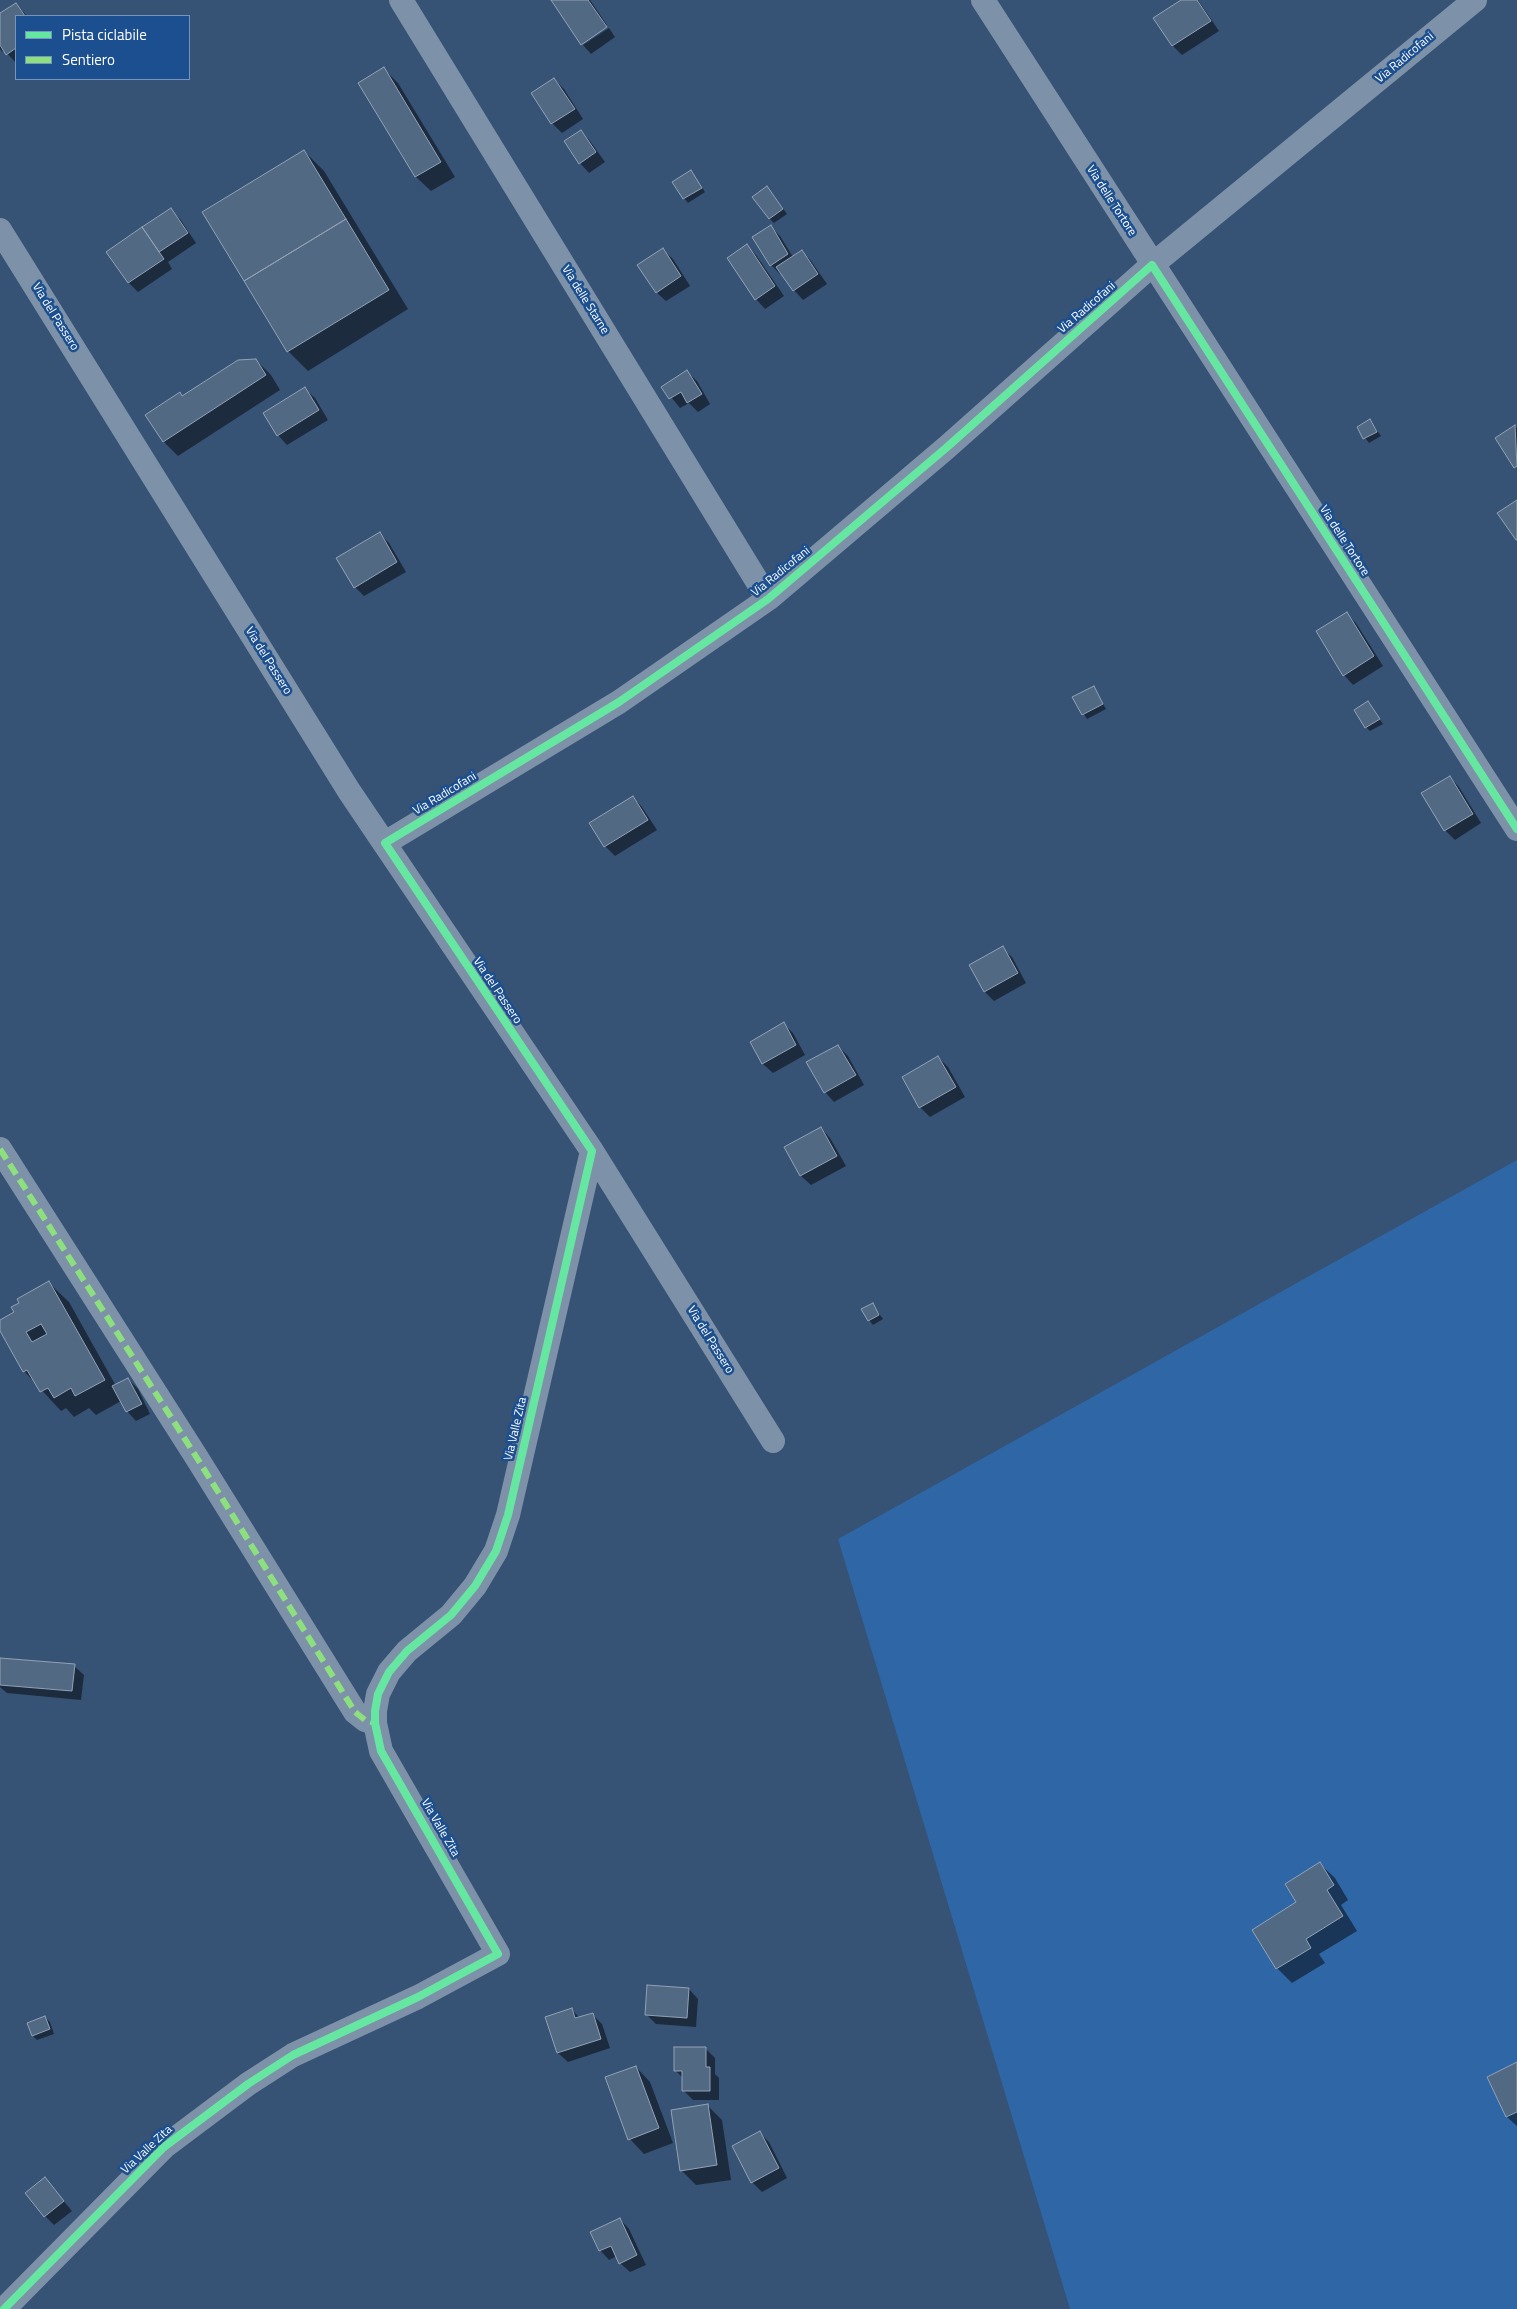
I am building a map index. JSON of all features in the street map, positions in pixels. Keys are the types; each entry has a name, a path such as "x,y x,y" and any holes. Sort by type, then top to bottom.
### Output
{"street":[{"name":"Via delle Starne","path":"401,0 768,599"},
{"name":"Via delle Tortore","path":"983,0 1517,829"},
{"name":"Via Radicofani","path":"384,843 618,702 768,599 946,448 1152,265 1475,0"},
{"name":"Via del Passero","path":"0,230 349,791 592,1151 772,1441"},
{"path":"0,1149 229,1508 355,1712 365,1720 375,1723"},
{"name":"Via Valle Zita","path":"4,2309 164,2146 248,2084 293,2055 418,1997 498,1954 381,1751 375,1723 378,1694 389,1672 407,1651 451,1615 475,1586 496,1552 508,1515 592,1151"}],"shaded area":[{"path":"1517,1160 1517,2309 1070,2309 838,1539"}],"building":[{"path":"551,0 588,0 607,27 581,45"},
{"path":"1181,0 1197,0 1211,21 1172,46 1153,18"},
{"path":"16,3 24,15 15,15 15,49 6,55 0,45 0,13"},
{"path":"384,67 441,162 415,177 358,83"},
{"path":"554,78 575,109 551,124 531,93"},
{"path":"581,130 596,152 579,164 564,141"},
{"path":"304,150 346,219 244,281 202,212"},
{"path":"691,170 702,188 683,199 672,182"},
{"path":"767,186 783,209 769,219 752,197"},
{"path":"171,208 188,233 159,252 142,227"},
{"path":"346,219 389,290 287,352 244,281"},
{"path":"771,225 788,254 770,266 752,237"},
{"path":"142,227 164,259 128,283 106,252"},
{"path":"747,244 775,286 755,300 727,258"},
{"path":"663,248 681,276 656,293 637,265"},
{"path":"802,250 818,274 793,291 776,267"},
{"path":"256,359 266,375 163,442 145,415 180,392 182,396 238,360"},
{"path":"687,370 702,394 687,403 681,392 669,399 661,387"},
{"path":"305,387 319,410 277,436 263,413"},
{"path":"1370,419 1377,432 1363,439 1357,427"},
{"path":"1515,425 1517,466 1514,468 1495,438"},
{"path":"1517,500 1517,540 1516,540 1497,513"},
{"path":"380,532 397,562 354,588 336,558"},
{"path":"1347,612 1374,656 1343,676 1316,631"},
{"path":"1094,686 1103,704 1082,715 1072,697"},
{"path":"1368,701 1380,719 1365,728 1354,710"},
{"path":"1450,776 1473,814 1444,831 1421,793"},
{"path":"633,796 648,820 604,847 589,823"},
{"path":"1003,946 1018,973 984,992 969,965"},
{"path":"784,1022 796,1045 762,1064 750,1042"},
{"path":"838,1045 856,1075 824,1093 806,1062"},
{"path":"938,1056 956,1087 919,1108 902,1077"},
{"path":"821,1127 837,1156 800,1176 784,1147"},
{"path":"49,1281 105,1380 75,1396 71,1388 54,1398 48,1388 40,1392 27,1370 23,1372 0,1331 0,1320 14,1312 11,1307 19,1303 17,1299","holes":["41,1324 47,1334 32,1342 26,1332"]},
{"path":"873,1303 879,1315 868,1321 861,1309"},
{"path":"128,1378 142,1404 126,1412 112,1386"},
{"path":"0,1658 75,1664 72,1691 0,1685"},
{"path":"1320,1862 1334,1885 1327,1890 1343,1916 1306,1939 1311,1948 1276,1969 1252,1930 1296,1902 1285,1884"},
{"path":"647,1985 689,1988 687,2018 645,2015"},
{"path":"572,2008 575,2018 593,2013 601,2039 557,2053 545,2017"},
{"path":"45,2016 50,2029 32,2036 27,2023"},
{"path":"674,2047 706,2047 706,2067 710,2067 710,2091 682,2091 682,2071 674,2071"},
{"path":"1517,2062 1517,2112 1506,2117 1487,2077"},
{"path":"636,2066 659,2128 628,2140 605,2077"},
{"path":"708,2104 717,2165 680,2171 671,2110"},
{"path":"760,2131 779,2168 751,2183 732,2146"},
{"path":"45,2177 64,2201 44,2217 25,2193"},
{"path":"620,2218 637,2255 619,2264 611,2246 599,2251 590,2232"}],"marked path":[{"path":"0,1149 197,1458 355,1712 365,1720 375,1723"}],"cycle path":[{"path":"4,2309 164,2147 248,2084 293,2055 418,1997 498,1954 381,1751 375,1723 375,1711 378,1694 389,1672 407,1651 451,1615 475,1586 496,1551 508,1515 592,1151 385,843 619,702 768,599 946,448 1152,265 1517,829"}]}
